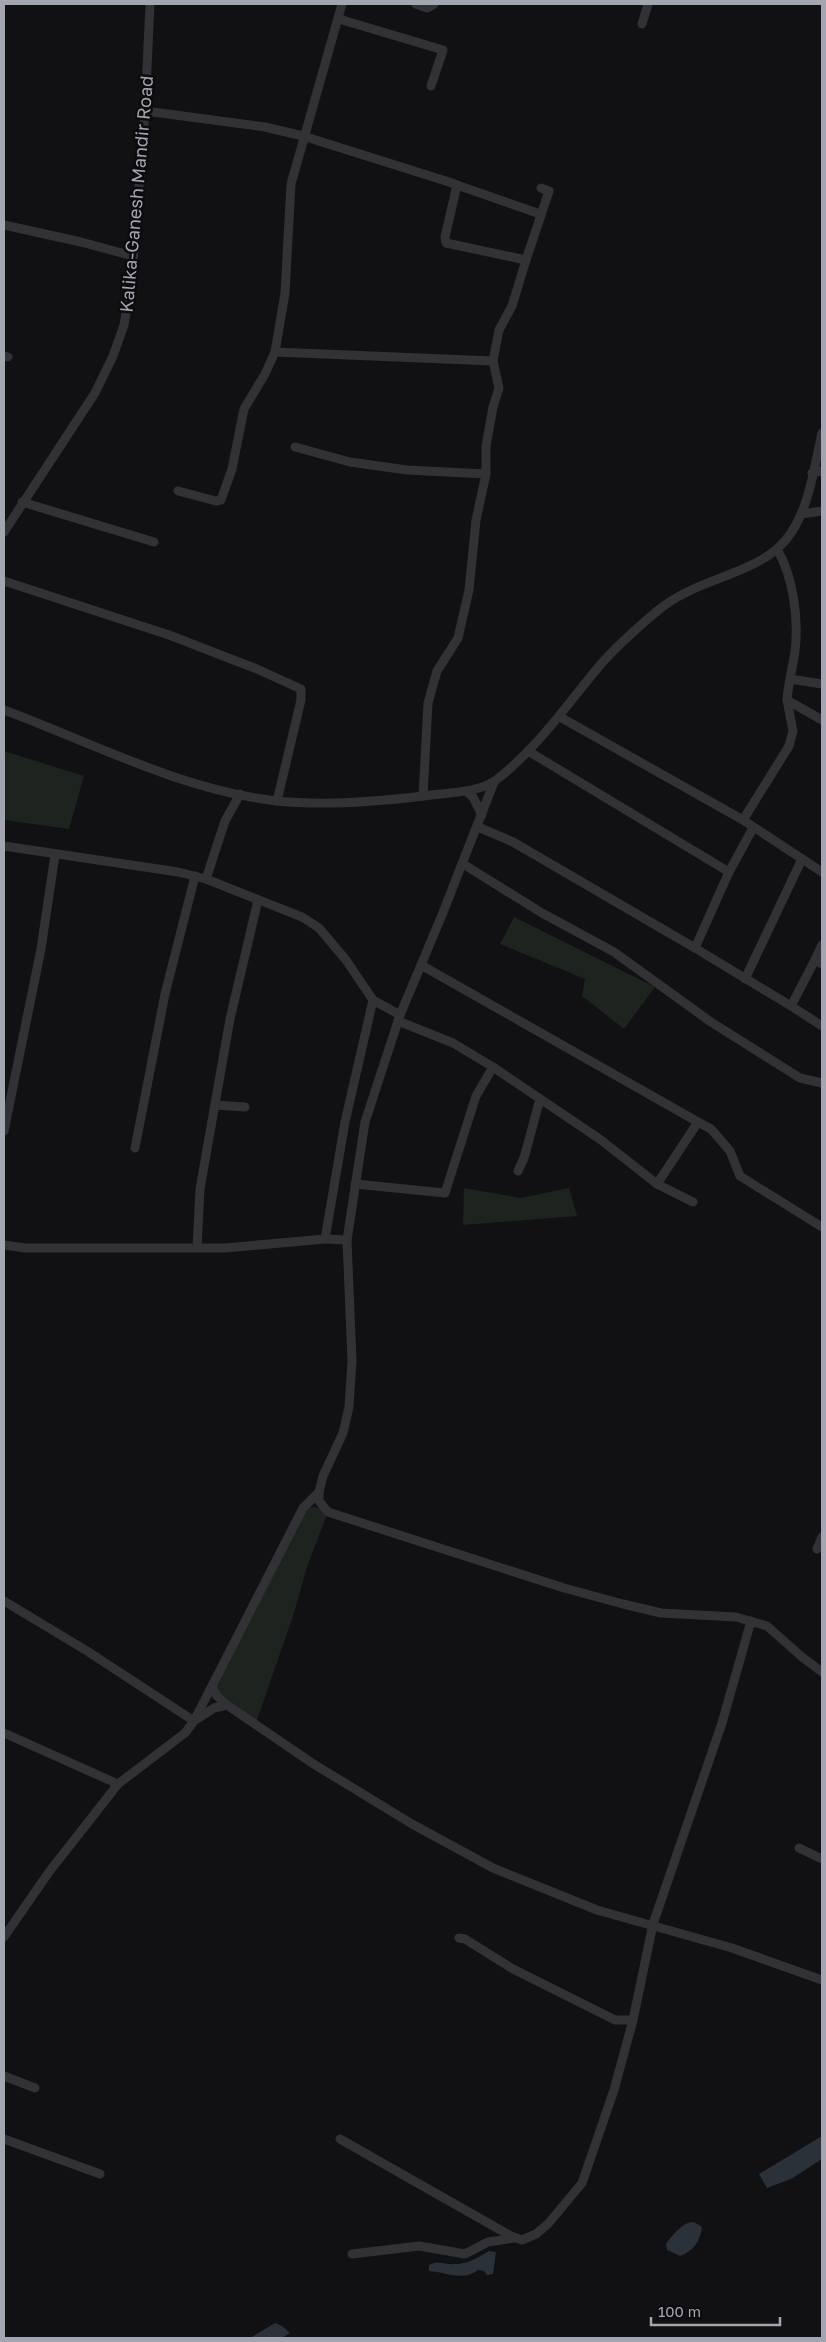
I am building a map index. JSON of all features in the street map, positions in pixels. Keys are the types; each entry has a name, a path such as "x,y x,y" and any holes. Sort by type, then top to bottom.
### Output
{"street":[{"name":"Kalika-Ganesh Mandir Road","path":"4,532 95,393 113,356 124,325 133,256 145,111 150,4"},
{"path":"178,491 216,501 221,500 232,469 244,409 265,374 275,352 285,293 291,184 342,4"},
{"path":"416,4 427,8 434,4"},
{"path":"642,24 648,4"},
{"path":"339,19 443,50 431,86"},
{"path":"145,111 265,127 304,136 540,214"},
{"path":"457,185 445,236 446,242 526,260"},
{"path":"424,796 428,703 437,671 458,638 469,590 476,520 486,474 486,446 493,407 499,388 493,361 499,330 512,306 540,214 549,191 541,188"},
{"path":"4,225 133,256"},
{"path":"275,352 493,361"},
{"path":"4,710 143,766 192,782 277,801 359,802 466,791 494,782 528,751 560,717 602,664 665,604 690,590 752,565 777,549 793,530 801,514 822,433"},
{"path":"295,447 350,462 407,470 486,474"},
{"path":"812,473 822,471"},
{"path":"22,502 154,542"},
{"path":"801,514 822,511"},
{"path":"743,820 789,746 793,731 788,700 795,650 795,617 790,585 782,558 777,549"},
{"path":"4,581 170,635 257,669 301,689 301,700 277,801"},
{"path":"790,679 822,684"},
{"path":"788,700 822,720"},
{"path":"560,717 743,820 822,872"},
{"path":"528,751 729,872"},
{"path":"323,1508 319,1501 319,1492 323,1476 343,1433 352,1392 347,1240 364,1122 399,1018 478,827 494,782"},
{"path":"466,791 473,797 482,815"},
{"path":"206,880 225,821 240,794"},
{"path":"478,827 513,842 695,948 822,1026"},
{"path":"695,948 729,872 753,828"},
{"path":"4,846 55,855 156,868 195,876 302,917 319,928 346,960 372,1000 399,1018 453,1043 492,1067 601,1140 657,1184 693,1202"},
{"path":"4,1131 39,958 55,855"},
{"path":"745,979 802,859"},
{"path":"463,864 542,913 614,952 711,1022 800,1078 822,1083"},
{"path":"135,1148 165,994 195,876"},
{"path":"197,1248 200,1190 230,1020 258,900"},
{"path":"791,1006 819,962 822,946"},
{"path":"421,965 710,1129 730,1152 740,1176 822,1227"},
{"path":"325,1239 345,1122 372,1000"},
{"path":"355,1184 445,1193 476,1096 492,1067"},
{"path":"518,1171 524,1158 540,1098"},
{"path":"216,1105 245,1107"},
{"path":"657,1184 698,1122"},
{"path":"4,1245 25,1248 197,1248 325,1239 347,1240"},
{"path":"4,1937 49,1872 118,1784 185,1733 194,1721 303,1508 319,1492"},
{"path":"303,1508 323,1508 351,1520 564,1588 623,1604 661,1613 710,1614 751,1621 767,1626 822,1672"},
{"path":"817,1549 822,1538"},
{"path":"4,1601 87,1651 194,1721"},
{"path":"340,2139 522,2240 542,2229 582,2183 614,2090 633,2020 653,1924 722,1723 751,1621"},
{"path":"212,1687 217,1696 227,1705 320,1768 412,1824 493,1868 596,1910 653,1924 749,1954 822,1980"},
{"path":"194,1721 214,1708 227,1705"},
{"path":"4,1733 118,1784"},
{"path":"799,1848 822,1859"},
{"path":"459,1938 465,1939 513,1969 615,2020 633,2020"},
{"path":"4,2076 35,2088"},
{"path":"4,2139 100,2174"},
{"path":"352,2254 419,2246 464,2254 488,2242 516,2238"}],"shaded area":[{"path":"4,751 84,776 69,829 4,820"},
{"path":"514,917 655,987 624,1029 582,996 585,979 500,944"},
{"path":"464,1188 521,1198 569,1188 577,1216 463,1225"},
{"path":"316,1507 328,1512 307,1567 294,1613 256,1723 227,1705 212,1687 303,1508"},
{"path":"822,2136 822,2159 791,2179 767,2188 759,2174"},
{"path":"694,2222 702,2227 700,2237 693,2248 680,2256 667,2250 666,2244 674,2233 682,2226"},
{"path":"489,2251 496,2252 493,2274 487,2275 484,2271 478,2270 472,2274 460,2276 429,2271 429,2265 465,2263"},
{"path":"275,2323 290,2333 282,2338 250,2338"}]}
